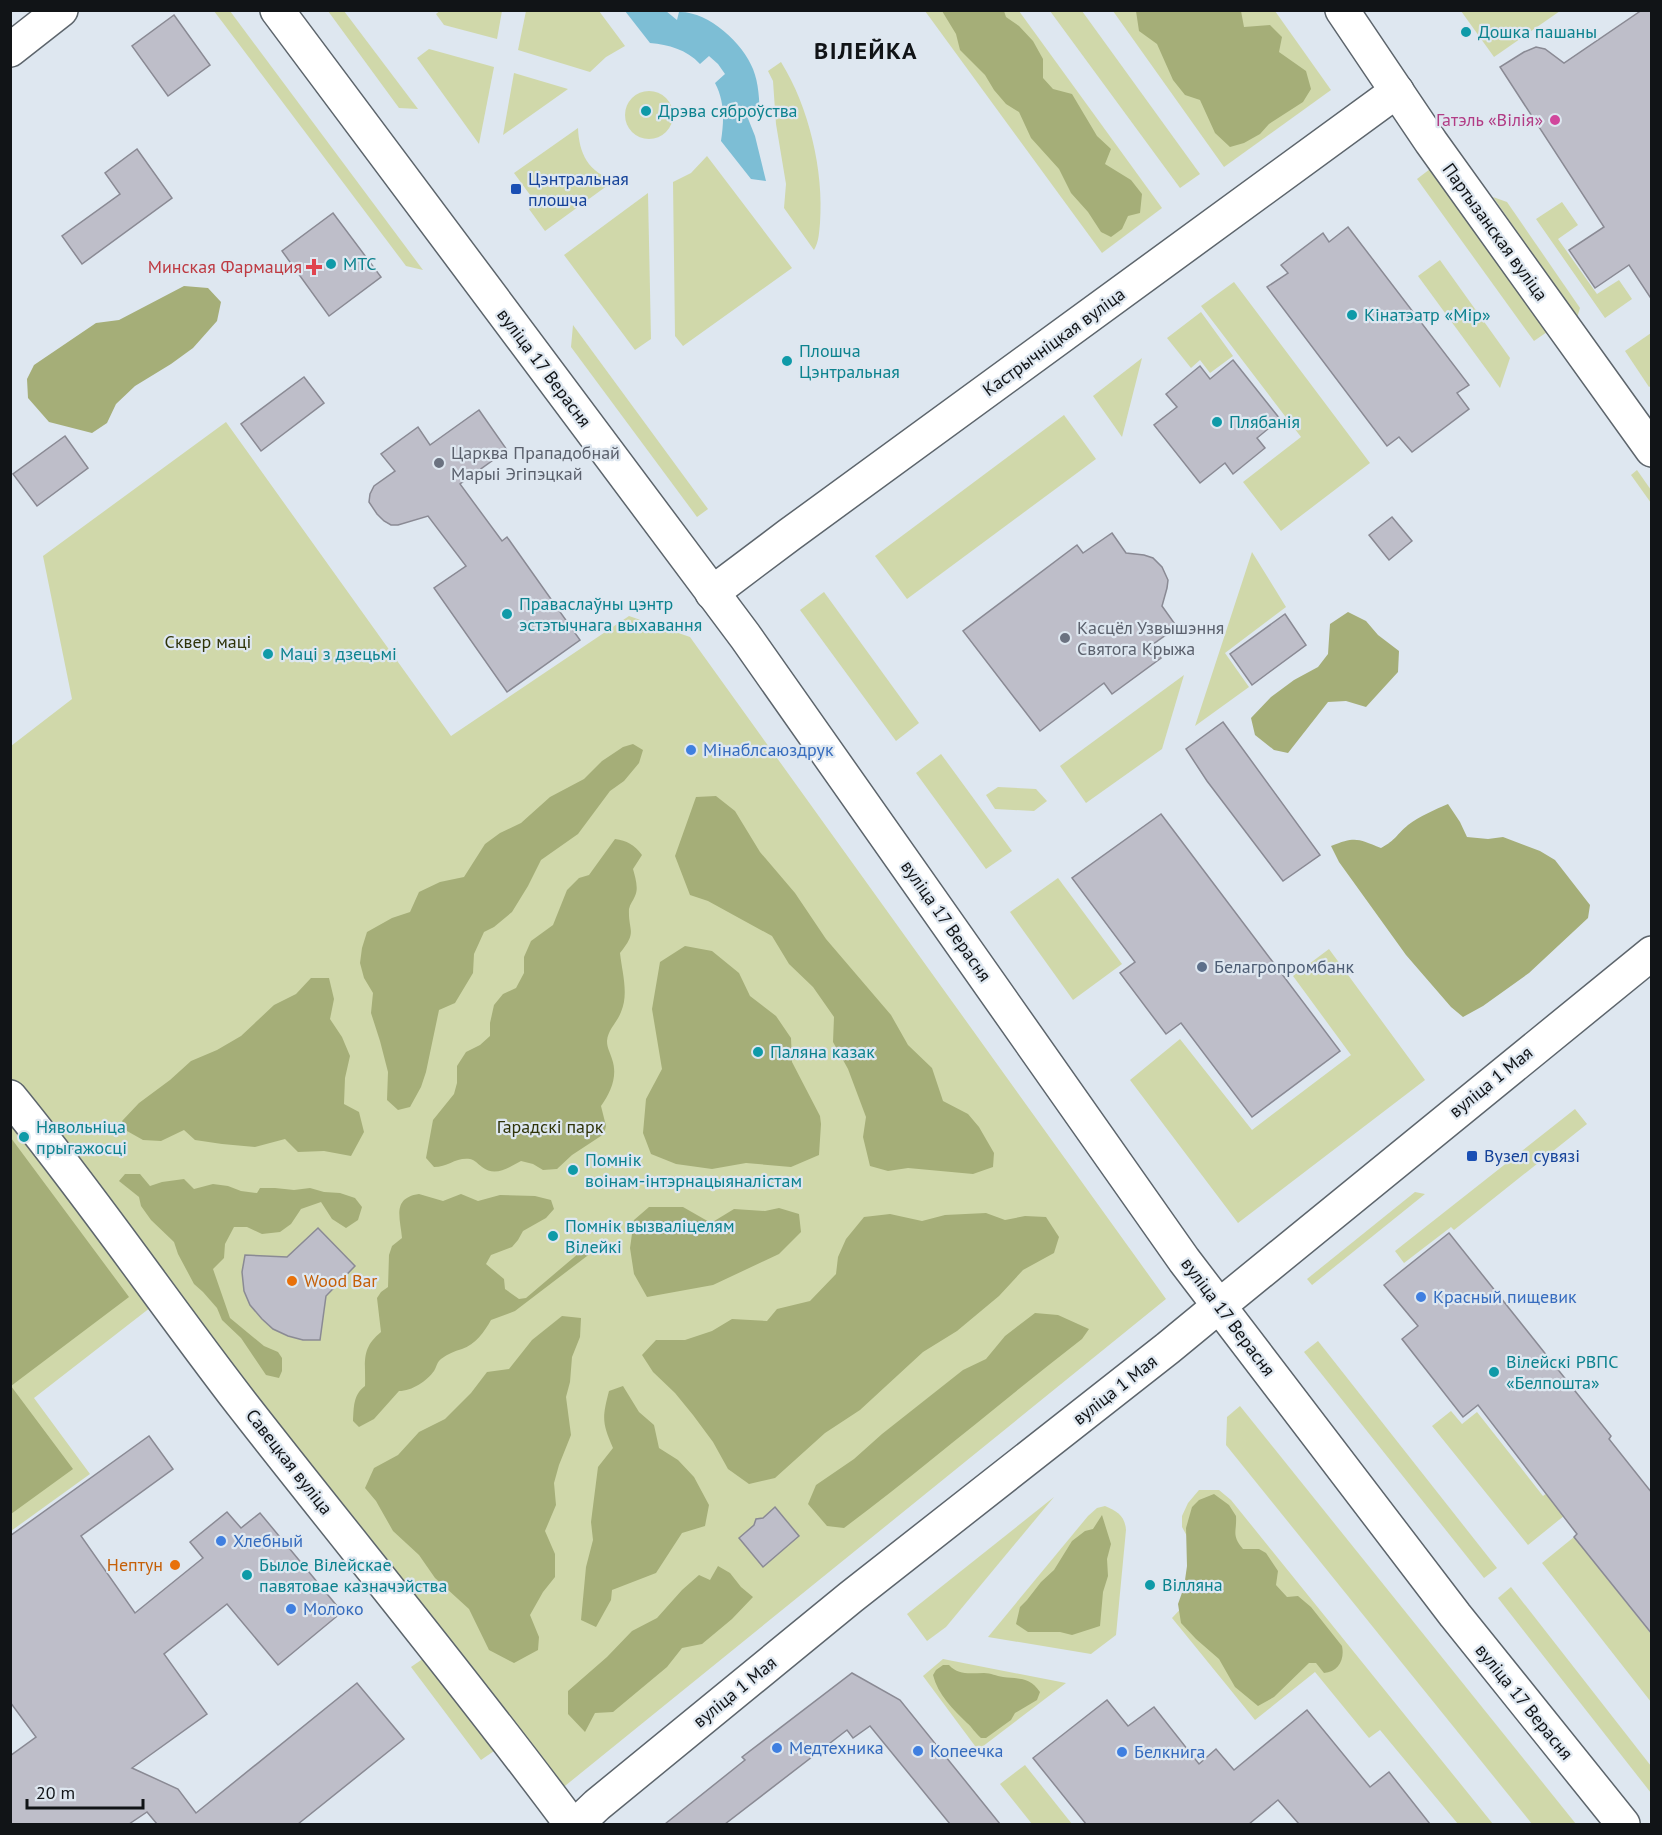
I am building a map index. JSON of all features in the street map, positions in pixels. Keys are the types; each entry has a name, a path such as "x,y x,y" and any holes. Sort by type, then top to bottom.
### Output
{"street":[{"path":"10,50 61,10"},
{"name":"вуліца 17 Верасня","path":"278,10 746,636 1219,1306 1455,1615 1623,1824"},
{"name":"Партызанская вуліца","path":"1342,10 1431,142 1652,450"},
{"name":"Кастрычніцкая вуліца","path":"712,593 1397,91"},
{"name":"вуліца 1 Мая","path":"576,1824 851,1597 1168,1348 1652,953"},
{"name":"Савецкая вуліца","path":"10,1097 241,1403 390,1590 571,1824"}],"green space":[{"path":"441,10 502,11 497,39 444,25 436,14"},
{"path":"214,11 230,11 423,270 406,266"},
{"path":"328,11 344,11 418,109 399,108"},
{"path":"526,11 599,11 625,46 606,57 590,72 518,50"},
{"path":"925,11 1019,11 1162,208 1102,253"},
{"path":"942,11 1004,11 1006,17 1019,26 1033,41 1043,59 1043,78 1053,89 1072,94 1097,136 1111,149 1105,164 1131,180 1142,194 1140,213 1128,216 1122,229 1111,237 1101,232 1088,212 1071,193 1059,169 1031,138 1019,112 1006,104 985,75 960,50 956,34"},
{"path":"1050,11 1082,11 1200,174 1180,188"},
{"path":"1113,11 1275,11 1331,90 1224,167"},
{"path":"1136,11 1241,11 1244,27 1270,25 1282,37 1279,52 1306,71 1311,89 1303,102 1269,124 1260,134 1244,143 1230,147 1215,133 1200,100 1185,95 1173,80 1157,44 1139,31"},
{"path":"1461,11 1560,11 1494,57"},
{"path":"429,49 494,67 479,144 417,58"},
{"path":"781,62 807,119 817,161 821,203 818,240 814,250 784,208 786,184 776,124 773,81 768,71"},
{"path":"514,73 568,89 503,135"},
{"path":"644,91 654,91 669,101 673,115 669,129 663,135 654,139 644,139 629,129 625,120 625,110 635,95"},
{"path":"578,128 580,146 587,161 598,172 615,180 545,231 529,209 536,203 514,173"},
{"path":"707,156 792,268 683,346 675,336 673,182 691,173"},
{"path":"1430,169 1547,332 1534,341 1417,179"},
{"path":"648,193 651,339 635,350 564,255"},
{"path":"1493,197 1507,202 1580,308 1577,318"},
{"path":"1562,202 1578,225 1558,239 1597,294 1619,280 1632,299 1605,318 1536,219"},
{"path":"1440,260 1510,358 1500,388 1418,276"},
{"path":"1234,282 1370,463 1281,531 1243,482 1301,437 1201,306"},
{"path":"184,286 208,288 221,302 217,321 193,348 135,386 116,404 107,423 92,433 49,422 28,398 27,379 34,365 96,323 119,320"},
{"path":"1201,312 1233,356 1210,373 1200,360 1191,368 1167,338"},
{"path":"573,325 708,509 697,517 571,347"},
{"path":"1651,333 1652,385 1649,387 1625,351"},
{"path":"1142,358 1122,437 1093,396"},
{"path":"1064,415 1096,459 907,599 875,556"},
{"name":"Гарадскі парк","path":"226,422 451,736 629,616 690,637 1166,1299 560,1790 173,1290 34,1398 90,1474 11,1531 11,746 72,699 43,556"},
{"path":"1637,470 1651,490 1651,503 1631,475"},
{"path":"1252,552 1286,607 1225,653 1249,687 1195,726"},
{"path":"824,592 919,723 896,741 800,610"},
{"path":"1348,612 1366,621 1378,635 1399,651 1398,672 1366,707 1346,701 1328,702 1288,753 1274,750 1255,735 1251,718 1271,697 1294,680 1318,667 1328,654 1330,624"},
{"path":"1184,675 1162,749 1086,803 1060,766"},
{"path":"633,744 643,750 639,763 624,781 610,791 578,834 541,860 512,912 484,932 474,954 473,973 455,1003 439,1010 421,1087 410,1107 398,1110 387,1100 388,1072 371,1013 373,993 364,978 360,963 367,932 392,918 410,912 419,892 440,882 464,877 485,844 500,833 521,823 550,797 584,779 602,761 623,747"},
{"path":"941,754 1012,851 986,869 916,773"},
{"path":"998,787 1036,789 1047,801 1034,811 995,809 986,795"},
{"path":"716,796 735,811 760,852 795,893 826,939 891,1015 908,1045 932,1068 943,1101 968,1114 979,1127 994,1153 993,1167 973,1174 908,1168 888,1171 870,1166 863,1137 866,1117 848,1069 833,1042 834,1017 813,987 789,964 772,936 708,901 690,895 675,856 696,797"},
{"path":"1448,804 1467,837 1488,839 1503,837 1540,851 1555,860 1590,905 1588,918 1529,973 1483,1006 1463,1017 1451,1007 1406,955 1339,862 1331,846 1357,840 1381,848 1413,822"},
{"path":"615,839 630,844 642,855 633,869 637,890 629,909 631,931 629,940 620,953 624,983 623,1005 607,1041 614,1065 614,1078 601,1106 606,1126 604,1134 572,1155 557,1169 543,1170 521,1161 502,1170 492,1171 470,1159 434,1167 426,1158 433,1120 454,1094 457,1083 457,1066 466,1052 480,1045 490,1036 494,1005 503,994 516,988 524,973 524,957 531,941 553,925 567,890 579,878 589,875"},
{"path":"1058,878 1122,964 1073,1000 1010,912"},
{"path":"685,946 712,951 739,973 750,996 776,1016 791,1038 792,1062 820,1116 819,1155 791,1167 746,1163 712,1169 676,1164 651,1154 643,1133 646,1099 662,1069 652,1009 660,962"},
{"path":"1329,949 1425,1080 1238,1223 1130,1080 1180,1039 1252,1130 1351,1055 1293,976"},
{"path":"311,978 329,978 334,999 330,1019 342,1037 350,1056 345,1078 344,1104 359,1112 364,1132 351,1156 324,1151 298,1152 285,1139 255,1147 195,1140 184,1130 161,1141 143,1140 127,1131 122,1121 139,1103 191,1061 241,1036 274,1005 296,994"},
{"path":"1575,1109 1587,1124 1454,1230 1451,1227 1404,1263 1395,1251"},
{"path":"11,1138 129,1297 11,1386"},
{"path":"125,1174 140,1174 150,1186 184,1179 194,1189 213,1184 257,1193 260,1188 294,1190 310,1188 355,1198 362,1207 358,1220 346,1228 332,1219 321,1202 301,1209 291,1224 280,1232 262,1234 247,1227 234,1227 225,1244 224,1258 213,1269 230,1318 264,1346 278,1352 282,1358 282,1371 279,1378 266,1375 241,1338 222,1320 217,1308 194,1284 174,1242 151,1220 141,1206 139,1197 119,1181"},
{"path":"1415,1192 1425,1194 1312,1285 1307,1279"},
{"path":"419,1194 443,1201 461,1194 478,1201 500,1195 535,1196 551,1200 554,1209 546,1218 523,1231 512,1247 491,1255 486,1264 504,1279 505,1289 519,1299 526,1298 592,1242 591,1253 515,1311 491,1320 475,1341 441,1359 434,1371 419,1385 399,1391 374,1419 359,1427 353,1421 355,1402 358,1393 365,1386 367,1350 374,1338 381,1332 377,1298 388,1287 389,1255 392,1246 402,1238 399,1216 401,1204 410,1196"},
{"path":"649,1207 683,1207 711,1223 734,1209 765,1211 779,1208 799,1214 801,1232 779,1254 713,1285 647,1297 634,1274 630,1248 634,1220"},
{"path":"986,1213 1005,1220 1025,1216 1046,1217 1059,1237 1054,1253 1023,1270 999,1296 957,1331 923,1352 860,1410 825,1433 775,1478 749,1484 728,1469 713,1442 693,1415 675,1393 653,1372 642,1355 656,1340 685,1340 712,1331 732,1319 767,1321 777,1309 810,1301 836,1274 838,1257 846,1239 864,1217 890,1214 922,1221 945,1215"},
{"path":"1035,1313 1058,1315 1089,1329 1082,1339 844,1528 827,1526 808,1504 816,1485 854,1459 963,1370 986,1359 1005,1336"},
{"path":"562,1316 581,1318 580,1337 572,1357 566,1397 571,1435 554,1483 556,1505 545,1531 555,1554 555,1577 530,1615 539,1637 538,1650 514,1663 489,1650 469,1609 435,1578 419,1555 393,1531 376,1501 365,1488 374,1468 398,1455 419,1432 445,1419 471,1393 487,1372 509,1369 532,1340"},
{"path":"1318,1341 1497,1568 1484,1578 1304,1352"},
{"path":"11,1386 73,1469 11,1514"},
{"path":"623,1386 639,1412 654,1425 659,1448 678,1460 694,1477 709,1505 705,1526 682,1533 656,1573 612,1590 611,1600 596,1627 581,1620 586,1567 593,1540 591,1522 598,1467 613,1448 604,1420 609,1391"},
{"path":"1240,1406 1576,1824 1532,1824 1226,1445 1227,1417"},
{"path":"1451,1411 1462,1424 1477,1412 1543,1496 1606,1448 1622,1469 1528,1545 1432,1426"},
{"path":"1199,1490 1219,1490 1231,1500 1493,1824 1458,1824 1380,1730 1369,1738 1315,1672 1255,1720 1172,1618 1189,1600 1193,1547 1182,1527 1182,1516 1188,1503"},
{"path":"1214,1494 1229,1505 1236,1516 1236,1537 1243,1549 1259,1549 1266,1553 1278,1571 1276,1585 1287,1597 1298,1596 1311,1607 1342,1646 1342,1656 1337,1668 1324,1673 1316,1663 1309,1663 1274,1697 1258,1706 1235,1687 1219,1659 1181,1623 1178,1604 1184,1587 1187,1566 1186,1528 1192,1507 1199,1500"},
{"path":"1054,1497 946,1627 927,1641 907,1614"},
{"path":"1105,1506 1120,1515 1126,1530 1116,1635 1091,1654 988,1637 1088,1516 1097,1508"},
{"path":"1102,1515 1111,1544 1107,1559 1108,1576 1103,1592 1100,1626 1072,1635 1060,1632 1028,1632 1016,1624 1020,1607 1054,1570 1072,1541 1085,1531 1093,1529"},
{"path":"1574,1537 1651,1634 1651,1702 1542,1563"},
{"path":"718,1566 730,1573 753,1597 732,1619 702,1644 682,1648 667,1667 613,1712 595,1713 585,1732 568,1714 568,1691 607,1657 632,1631 657,1618 699,1575 710,1580"},
{"path":"1511,1587 1651,1766 1651,1793 1498,1598"},
{"path":"424,1658 494,1751 481,1760 411,1667"},
{"path":"943,1659 1066,1683 978,1750 923,1676"},
{"path":"943,1665 949,1665 961,1672 987,1673 1024,1680 1040,1692 1037,1700 1015,1713 1011,1720 986,1738 981,1738 951,1707 938,1689 933,1675"},
{"path":"1025,1765 1072,1824 1032,1824 1000,1784"}],"water":[{"path":"625,11 666,11 677,20 679,12 690,13 713,23 733,39 748,59 758,86 760,115 747,116 755,136 766,181 751,179 721,141 723,112 721,97 715,83 725,74 718,64 709,56 700,64 677,49 650,43"}],"building":[{"path":"1642,10 1652,10 1652,300 1629,265 1595,288 1569,250 1604,227 1500,67 1536,47 1545,49 1564,63"},
{"path":"174,15 210,65 168,96 132,46"},
{"path":"137,149 172,198 82,264 62,236 120,194 105,173"},
{"name":"МТС","path":"333,213 381,277 329,316 282,251"},
{"name":"Кінатэатр «Мір»","path":"1348,227 1469,385 1457,393 1469,409 1412,452 1399,437 1387,446 1267,287 1288,273 1281,265 1323,233 1329,242"},
{"name":"Плябанія","path":"1233,360 1280,419 1257,438 1265,448 1233,474 1225,463 1200,483 1154,425 1177,407 1166,394 1200,366 1210,379"},
{"path":"304,377 324,403 261,451 241,424"},
{"path":"479,410 507,450 460,484 502,541 507,537 580,640 507,692 434,588 466,566 428,516 391,525 377,514 369,502 374,486 395,471 381,454 418,427 430,445"},
{"path":"65,436 88,468 37,506 13,474"},
{"path":"1392,517 1412,541 1389,560 1369,535"},
{"name":"Касцёл Узвышэння Святога Крыжа","path":"1112,533 1126,553 1153,558 1162,567 1168,580 1162,606 1177,627 1152,645 1161,658 1112,694 1104,683 1040,731 963,631 1077,545 1083,553"},
{"path":"1285,614 1306,645 1252,685 1230,654"},
{"path":"1223,722 1320,855 1283,881 1207,781 1186,749"},
{"name":"Белагропромбанк","path":"1161,814 1340,1051 1252,1117 1181,1023 1166,1034 1120,973 1135,962 1072,878"},
{"name":"Wood Bar","path":"318,1228 355,1266 326,1296 320,1340 303,1340 273,1329 262,1319 250,1305 244,1291 242,1272 245,1255 287,1257"},
{"name":"Вілейскі РВПС «Белпошта»","path":"1449,1233 1611,1436 1609,1439 1652,1493 1652,1634 1574,1537 1577,1534 1478,1405 1463,1417 1402,1339 1418,1326 1384,1285"},
{"path":"149,1436 173,1469 81,1536 135,1613 203,1558 190,1542 227,1512 241,1528 260,1513 342,1612 278,1665 227,1604 164,1654 207,1714 132,1768 178,1789 196,1813 357,1683 404,1739 298,1824 157,1824 147,1812 129,1824 10,1824 10,1756 36,1737 10,1702 10,1536"},
{"path":"775,1507 799,1536 763,1567 739,1538 754,1525 756,1519 763,1518"},
{"path":"852,1673 900,1700 1000,1824 950,1824 870,1726 853,1738 847,1730 725,1824 665,1824 745,1760 742,1757"},
{"path":"1107,1700 1128,1726 1154,1707 1199,1764 1216,1749 1234,1770 1307,1710 1370,1787 1389,1772 1430,1824 1299,1824 1278,1800 1249,1824 1086,1824 1033,1758"}],"place":[{"name":"Дошка пашаны","path":"1466,32"},
{"name":"Дрэва сяброўства","path":"646,111"},
{"name":"Гатэль «Вілія»","path":"1555,120"},
{"name":"Цэнтральная плошча","path":"516,189"},
{"name":"МТС","path":"331,264"},
{"name":"Минская Фармация","path":"314,267"},
{"name":"Кінатэатр «Мір»","path":"1352,315"},
{"name":"Плошча Цэнтральная","path":"787,361"},
{"name":"Плябанія","path":"1217,422"},
{"name":"Царква Прападобнай Марыі Эгіпэцкай","path":"439,463"},
{"name":"Праваслаўны цэнтр эстэтычнага выхавання","path":"507,614"},
{"name":"Касцёл Узвышэння Святога Крыжа","path":"1065,638"},
{"name":"Маці з дзецьмі","path":"268,654"},
{"name":"Мінаблсаюздрук","path":"691,750"},
{"name":"Белагропромбанк","path":"1202,967"},
{"name":"Паляна казак","path":"758,1052"},
{"name":"Нявольніца прыгажосці","path":"24,1137"},
{"name":"Вузел сувязі","path":"1472,1156"},
{"name":"Помнік воінам-інтэрнацыяналістам","path":"573,1170"},
{"name":"Помнік вызваліцелям Вілейкі","path":"553,1236"},
{"name":"Wood Bar","path":"292,1281"},
{"name":"Красный пищевик","path":"1421,1297"},
{"name":"Вілейскі РВПС «Белпошта»","path":"1494,1372"},
{"name":"Хлебный","path":"221,1541"},
{"name":"Нептун","path":"175,1565"},
{"name":"Былое Вілейскае павятовае казначэйства","path":"247,1575"},
{"name":"Вілляна","path":"1150,1585"},
{"name":"Молоко","path":"291,1609"},
{"name":"Медтехника","path":"777,1748"},
{"name":"Копеечка","path":"918,1751"},
{"name":"Белкнига","path":"1122,1752"}],"district":[{"name":"ВІЛЕЙКА","path":"866,51"}],"park label":[{"name":"Сквер маці","path":"208,642"}]}
